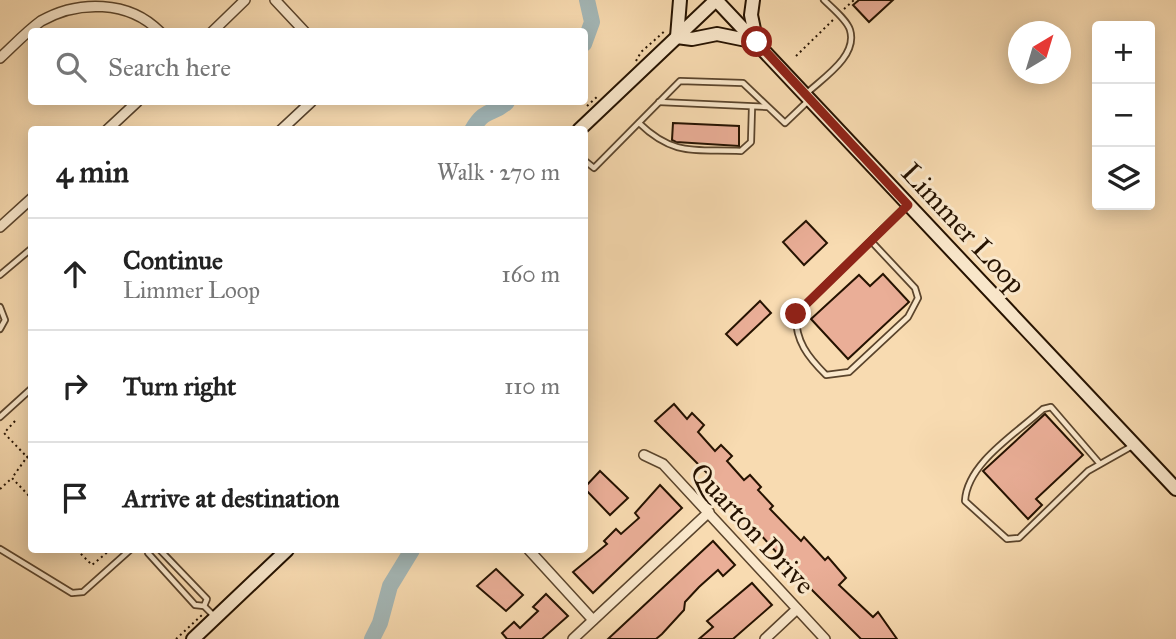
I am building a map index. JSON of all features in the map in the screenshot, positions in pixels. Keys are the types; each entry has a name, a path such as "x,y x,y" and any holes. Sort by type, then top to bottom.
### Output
{"street":[{"path":"216,28 245,0"},
{"path":"275,0 301,28"},
{"path":"677,37 680,0"},
{"path":"583,126 716,0"},
{"name":"Limmer Loop","path":"716,0 1176,489"},
{"path":"677,37 692,39 717,34 757,42 751,15 753,0"},
{"path":"32,28 56,11 90,2 111,1 139,14 155,28"},
{"path":"0,58 28,32"},
{"path":"111,126 134,105"},
{"path":"285,126 308,105"},
{"path":"0,228 28,202"},
{"name":"Quarton Drive","path":"644,455 663,464 825,639"},
{"path":"573,639 709,512"},
{"path":"192,639 284,553"},
{"path":"532,553 593,620"},
{"path":"765,639 797,609"}],"lane":[{"path":"588,164 594,169 680,81 695,84 708,82 721,86 743,83 785,123 845,57 851,42 849,28 824,0"},
{"path":"829,5 834,0"},
{"path":"708,82 708,89"},
{"path":"733,83 733,90"},
{"path":"694,96 694,104"},
{"path":"708,97 708,104"},
{"path":"720,97 720,105"},
{"path":"732,97 732,106"},
{"path":"659,102 768,107"},
{"path":"639,123 656,140 674,149 741,151 751,142 752,107"},
{"path":"871,241 907,278 918,298 908,317 849,372 826,375 807,356 795,330 796,314 871,241 908,205"},
{"path":"0,275 28,251"},
{"path":"0,307 5,320 0,329"},
{"path":"0,417 28,392"},
{"path":"1100,464 1051,407 1044,409 979,467 966,490 965,501 1007,539 1019,538 1088,471 1134,445"},
{"path":"0,549 72,593 83,592 127,553"},
{"path":"148,553 195,605 204,606 216,617"},
{"path":"163,553 207,600 204,606"}],"path":[{"path":"844,10 855,0"},
{"path":"796,56 833,20"},
{"path":"636,61 671,23"},
{"path":"585,109 600,95"},
{"path":"0,489 27,457 4,432 15,421"},
{"path":"12,478 28,495"},
{"path":"80,553 93,565 107,553"}],"building":[{"path":"859,0 893,0 869,22 853,5"},
{"path":"673,123 739,126 739,146 676,142 672,140"},
{"path":"806,221 827,243 804,265 783,242"},
{"path":"883,274 909,302 848,359 811,319 859,275 870,286"},
{"path":"760,301 771,313 737,345 726,334"},
{"path":"674,404 687,419 692,413 704,425 698,432 715,451 721,445 732,456 727,461 744,480 750,475 761,487 758,490 773,506 770,509 801,541 804,537 825,560 828,557 846,578 839,585 873,617 878,612 897,639 861,639 796,574 712,481 714,480 655,421"},
{"path":"1045,414 1083,455 1036,499 1042,505 1028,519 983,471"},
{"path":"600,471 628,498 610,515 588,492 588,484"},
{"path":"660,485 682,508 593,593 573,572 607,544 604,541 616,529 621,534 639,518 635,513"},
{"path":"713,541 735,565 723,576 718,570 699,587 685,602 684,610 662,634 656,639 608,639"},
{"path":"496,569 523,595 506,611 477,586"},
{"path":"752,583 772,605 733,639 699,639 713,627 707,621"},
{"path":"546,594 568,616 542,639 507,639 502,633 514,622 520,628 538,611 533,607"}],"waterway":[{"path":"587,0 592,22 588,33"},
{"path":"474,126 481,117 503,105"},
{"path":"372,639 380,623 390,586 410,553"}],"route":[{"path":"757,42 908,205 796,314"}]}
